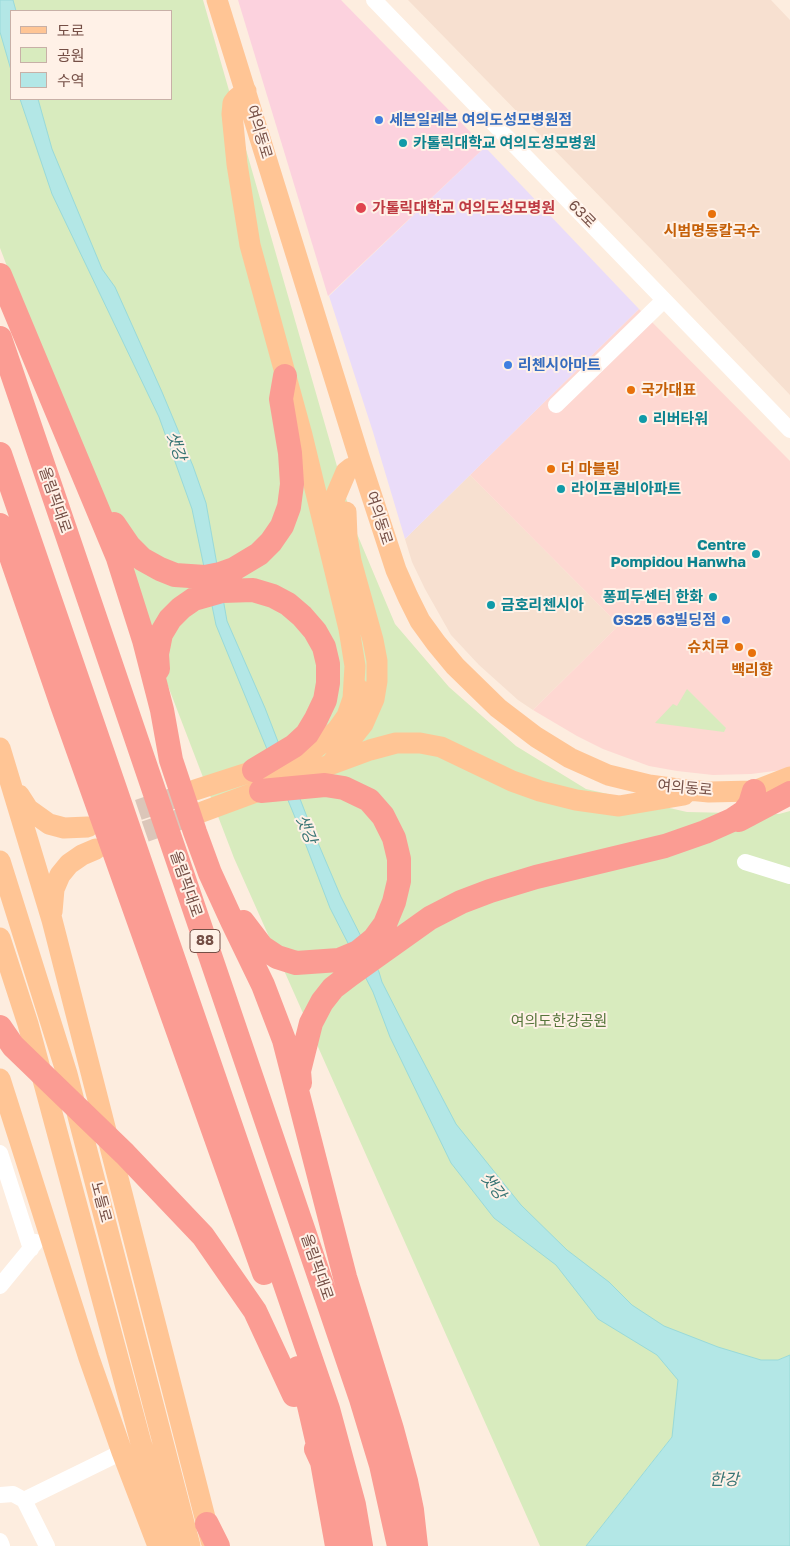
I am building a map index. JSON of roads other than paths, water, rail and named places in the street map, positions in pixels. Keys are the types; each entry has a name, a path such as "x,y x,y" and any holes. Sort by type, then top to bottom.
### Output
{"highway":[{"path":"0,275 118,558 134,605 162,710 171,760 210,873 263,984 284,1040 345,1277 406,1481 412,1510 416,1546"},
{"name":"올림픽대로","path":"0,338 355,1381 381,1465 399,1546"},
{"path":"162,710 157,654 162,634 170,619 180,608 192,588 205,577 220,574 248,562 260,554 282,526 289,507 292,484 290,453 281,399 285,376"},
{"name":"88","path":"0,454 328,1409 354,1505 361,1546"},
{"path":"96,504 113,523 129,546 142,559 160,569 175,574 192,588 222,591 253,590 273,596 288,604 302,616 315,631 324,647 328,664 328,683 325,700 316,719 319,760"},
{"path":"0,525 62,705 302,1379 322,1462 335,1535 324,1546"},
{"path":"257,781 294,746 319,760 344,788 369,800 383,816 394,838 399,859 399,881 394,902 391,933"},
{"path":"257,781 319,760"},
{"path":"665,846 732,820 744,812 750,804 754,791"},
{"path":"304,1117 299,1070 311,1023 344,968 391,933 490,891 536,877 718,832 790,793"},
{"path":"210,873 250,933 262,947 278,957 296,964 344,968"},
{"path":"0,1027 13,1046 125,1154 203,1236 256,1311 322,1462"},
{"path":"210,1535 218,1546"}],"main road":[{"name":"여의동로","path":"217,0 396,570 420,621 436,643 455,666 498,708 536,737 570,758 608,775 659,786 709,792 754,791 790,777"},
{"path":"246,91 233,103 232,114 237,164 250,245 302,436 349,629 355,666 353,699"},
{"path":"319,760 327,740 337,730 346,716 358,681 359,662 350,602 333,522 334,500 346,472 351,468 357,467 359,456"},
{"path":"319,760 363,724 374,699 377,681 377,661 373,640 351,561 347,537 347,495 357,472 359,456"},
{"path":"319,760 396,743 420,743 441,747 512,781 540,791 576,800 619,806 709,792"},
{"path":"0,748 52,920 210,1535"},
{"path":"195,790 257,781"},
{"path":"202,812 257,781"},
{"path":"10,782 28,809 49,824 64,828 88,827"},
{"path":"52,920 54,889 60,875 69,864 82,855 96,849"},
{"name":"노들로","path":"0,861 68,1074 190,1546"},
{"name":"노들로","path":"0,938 28,1024 141,1443 177,1546"},
{"path":"0,1079 89,1358 158,1546"}],"street":[{"name":"63로","path":"374,0 790,430"},
{"path":"556,405 664,300"},
{"path":"744,862 790,876"},
{"path":"0,1153 31,1249"},
{"path":"0,1286 31,1249 40,1233 43,1213"},
{"path":"31,1249 57,1255"},
{"path":"24,1500 122,1452"},
{"path":"0,1496 13,1494 24,1500 47,1546"},
{"path":"0,1541 2,1546"}],"water":[{"path":"0,0 13,0 16,10 10,10 10,67 0,32"},
{"path":"20,100 38,100 52,149 102,269 115,287 193,466 206,503 227,621 265,708 307,817 341,897 379,972 382,982 456,1124 521,1205 567,1250 609,1282 632,1305 664,1326 718,1347 761,1360 778,1360 790,1355 790,1546 586,1546 672,1437 678,1380 657,1355 598,1319 556,1265 494,1218 451,1163 390,1037 373,992 330,908 299,827 216,625 192,509 159,417 52,194"}],"tunnel":[{"path":"108,820 174,798"},
{"path":"115,842 181,819"}],"place":[{"name":"세븐일레븐 여의도성모병원점","path":"379,120"},
{"name":"카톨릭대학교 여의도성모병원","path":"403,143"},
{"name":"가톨릭대학교 여의도성모병원","path":"361,208"},
{"name":"시범명동칼국수","path":"712,214"},
{"name":"리첸시아마트","path":"508,365"},
{"name":"국가대표","path":"631,390"},
{"name":"리버타워","path":"643,419"},
{"name":"더 마블링","path":"551,469"},
{"name":"라이프콤비아파트","path":"561,489"},
{"name":"Centre Pompidou Hanwha","path":"756,554"},
{"name":"퐁피두센터 한화","path":"713,597"},
{"name":"금호리첸시아","path":"491,605"},
{"name":"GS25 63빌딩점","path":"726,620"},
{"name":"슈치쿠","path":"739,647"},
{"name":"백리향","path":"752,653"}],"water label":[{"name":"샛강","path":"176,446"},
{"name":"샛강","path":"306,829"},
{"name":"샛강","path":"493,1186"},
{"name":"한강","path":"724,1480"}],"park label":[{"name":"여의도한강공원","path":"559,1021"}]}
